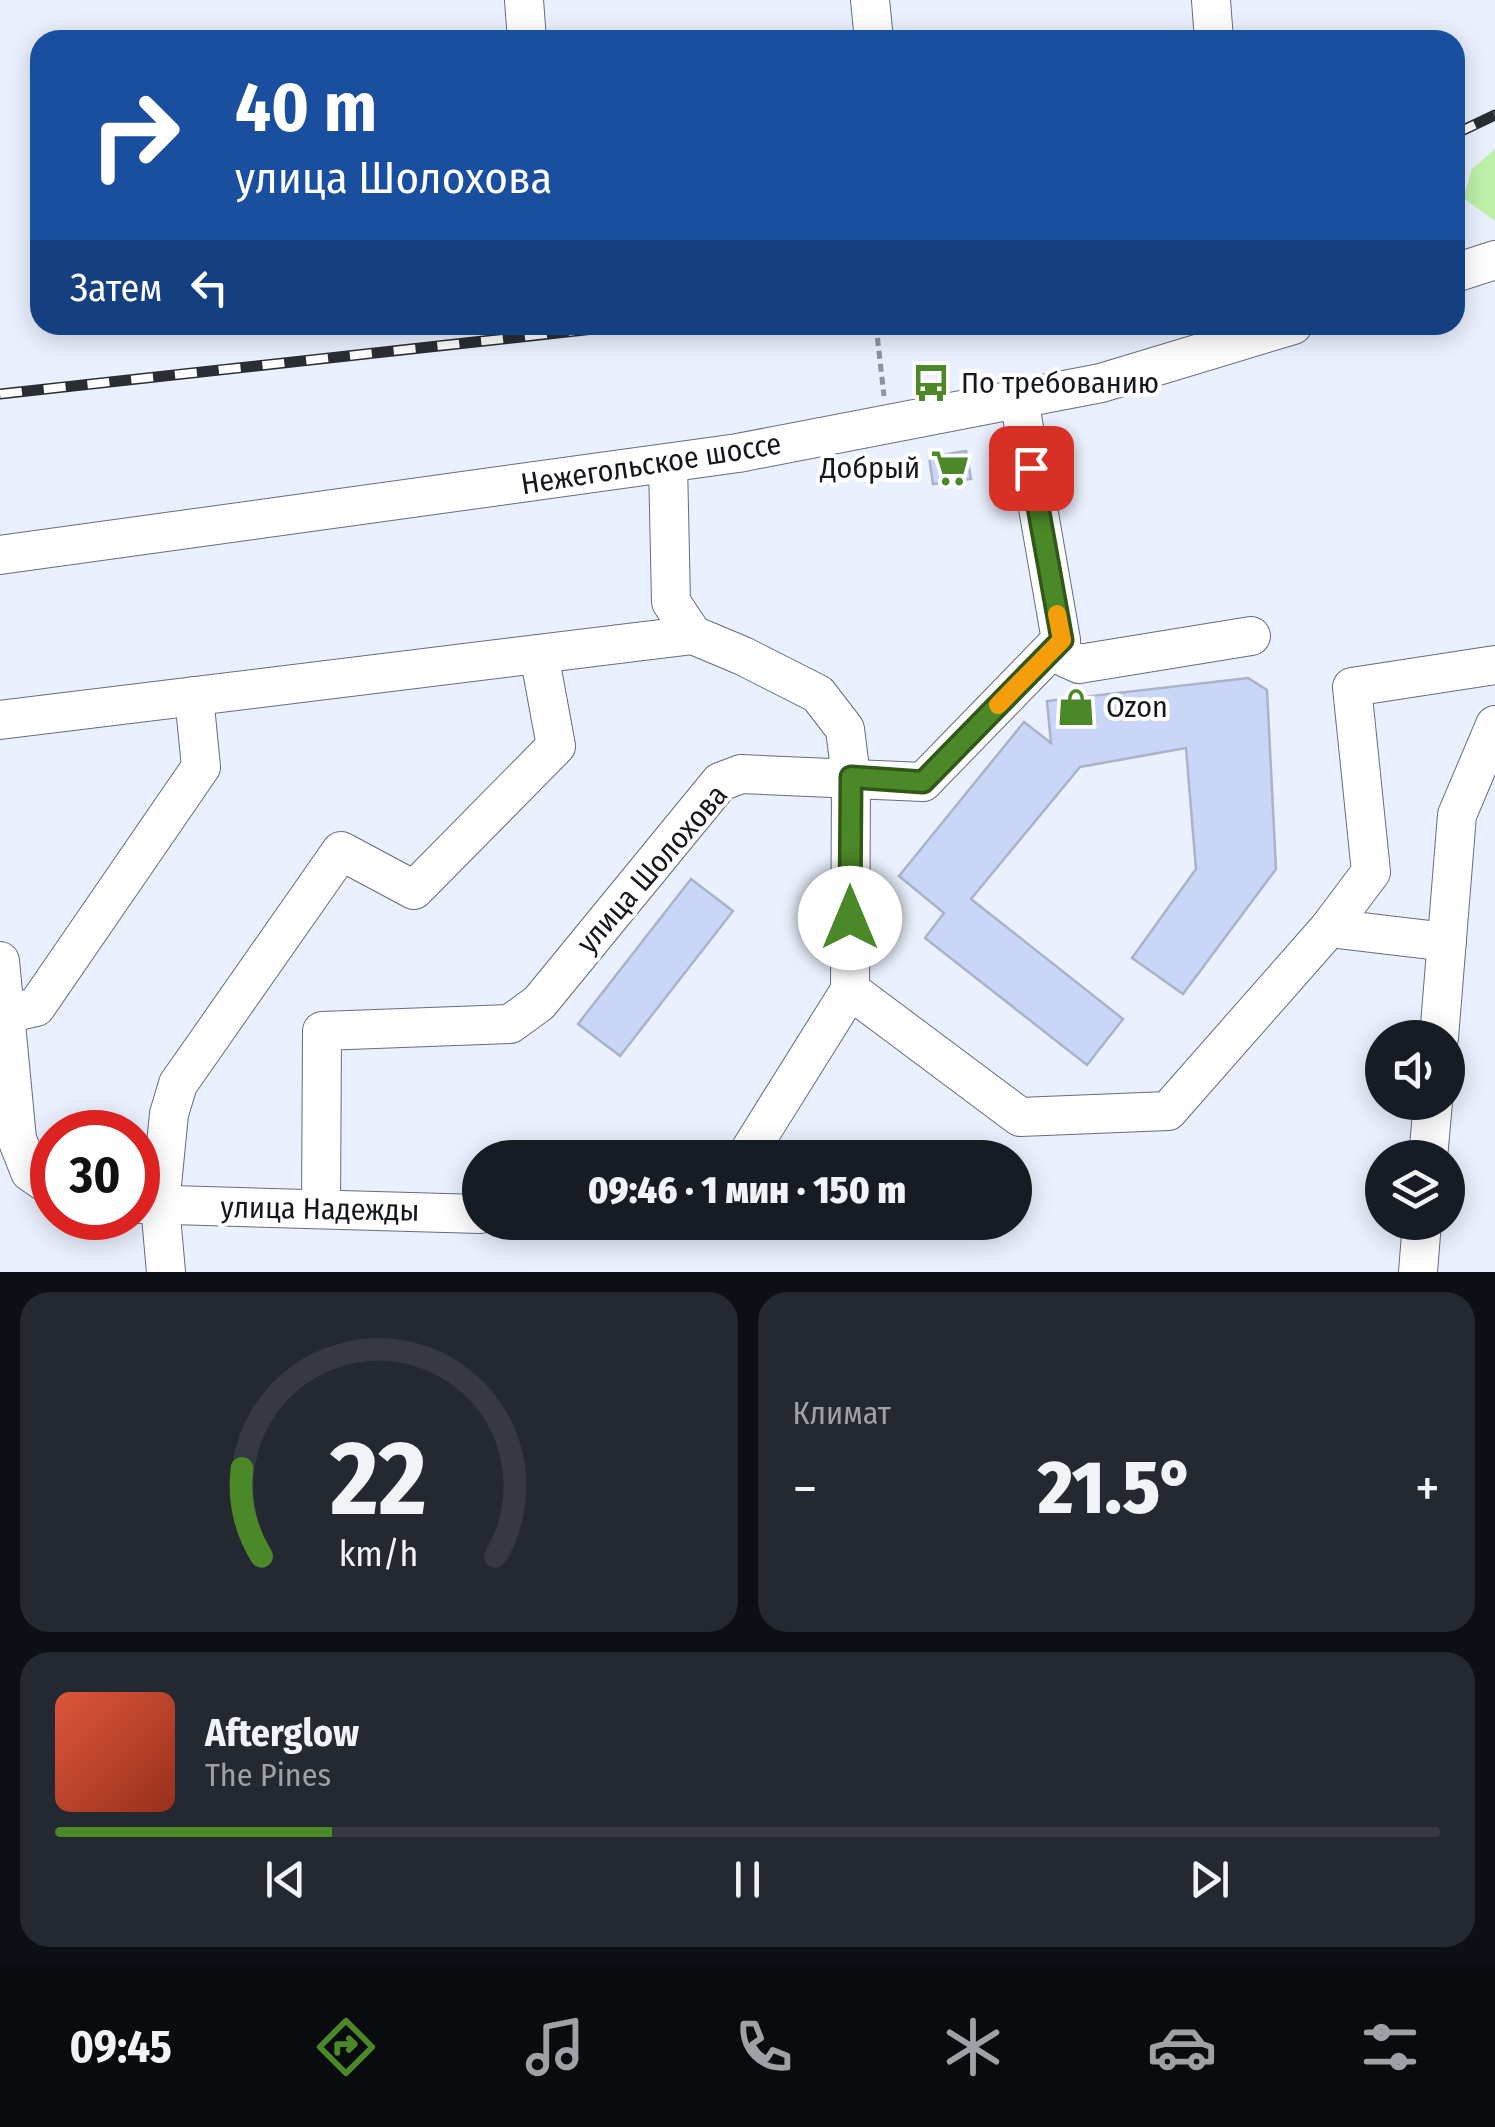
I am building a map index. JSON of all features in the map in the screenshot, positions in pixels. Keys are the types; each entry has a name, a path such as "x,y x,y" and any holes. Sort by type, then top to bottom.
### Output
{"street":[{"path":"524,0 526,30"},
{"path":"870,0 873,30"},
{"path":"1211,0 1213,30"},
{"path":"1465,269 1495,260"},
{"name":"Нежегольское шоссе","path":"0,555 668,463 1101,384 1260,335"},
{"path":"1019,399 1062,640 1050,651 1079,664 1251,636"},
{"path":"668,463 672,602 692,635"},
{"path":"0,720 692,635 818,694 845,729 851,777 850,990 756,1140"},
{"name":"улица Шолохова","path":"321,1210 322,1032 510,1024 539,1004 720,782 740,774 923,782 1050,651"},
{"path":"160,1155 178,1084 341,850 414,890 556,746 539,654"},
{"path":"850,990 1020,1117 1168,1111 1329,928 1370,872 1352,688 1495,665"},
{"path":"5,1014 36,1006 202,767 194,696"},
{"path":"1440,1020 1457,815 1495,725"},
{"path":"1329,928 1447,942"},
{"path":"0,961 16,1139 30,1172"},
{"name":"улица Надежды","path":"160,1205 462,1214"},
{"path":"158,1240 166,1272"},
{"path":"1418,1272 1421,1240"}],"path":[{"path":"877,335 887,424"}],"green space":[{"path":"1495,149 1495,221 1465,199 1472,169"}],"building":[{"name":"Добрый","path":"966,451 971,479 933,484 929,457"},
{"path":"1248,678 1267,690 1276,869 1183,994 1132,958 1196,869 1186,748 1080,767 971,899 1123,1019 1087,1065 925,938 944,913 899,876 1024,722 1051,743 1047,701"},
{"path":"691,879 733,911 620,1056 578,1024"}],"railway":[{"path":"1465,129 1495,115"},
{"path":"0,394 539,335"}],"slow traffic":[{"path":"998,705 1062,640 1057,614"}],"place":[{"name":"По требованию","path":"931,383"},
{"name":"Добрый","path":"950,468"},
{"name":"Ozon","path":"1076,707"}],"route":[{"path":"850,918 851,777 923,782 1062,640 1031,468"}]}
